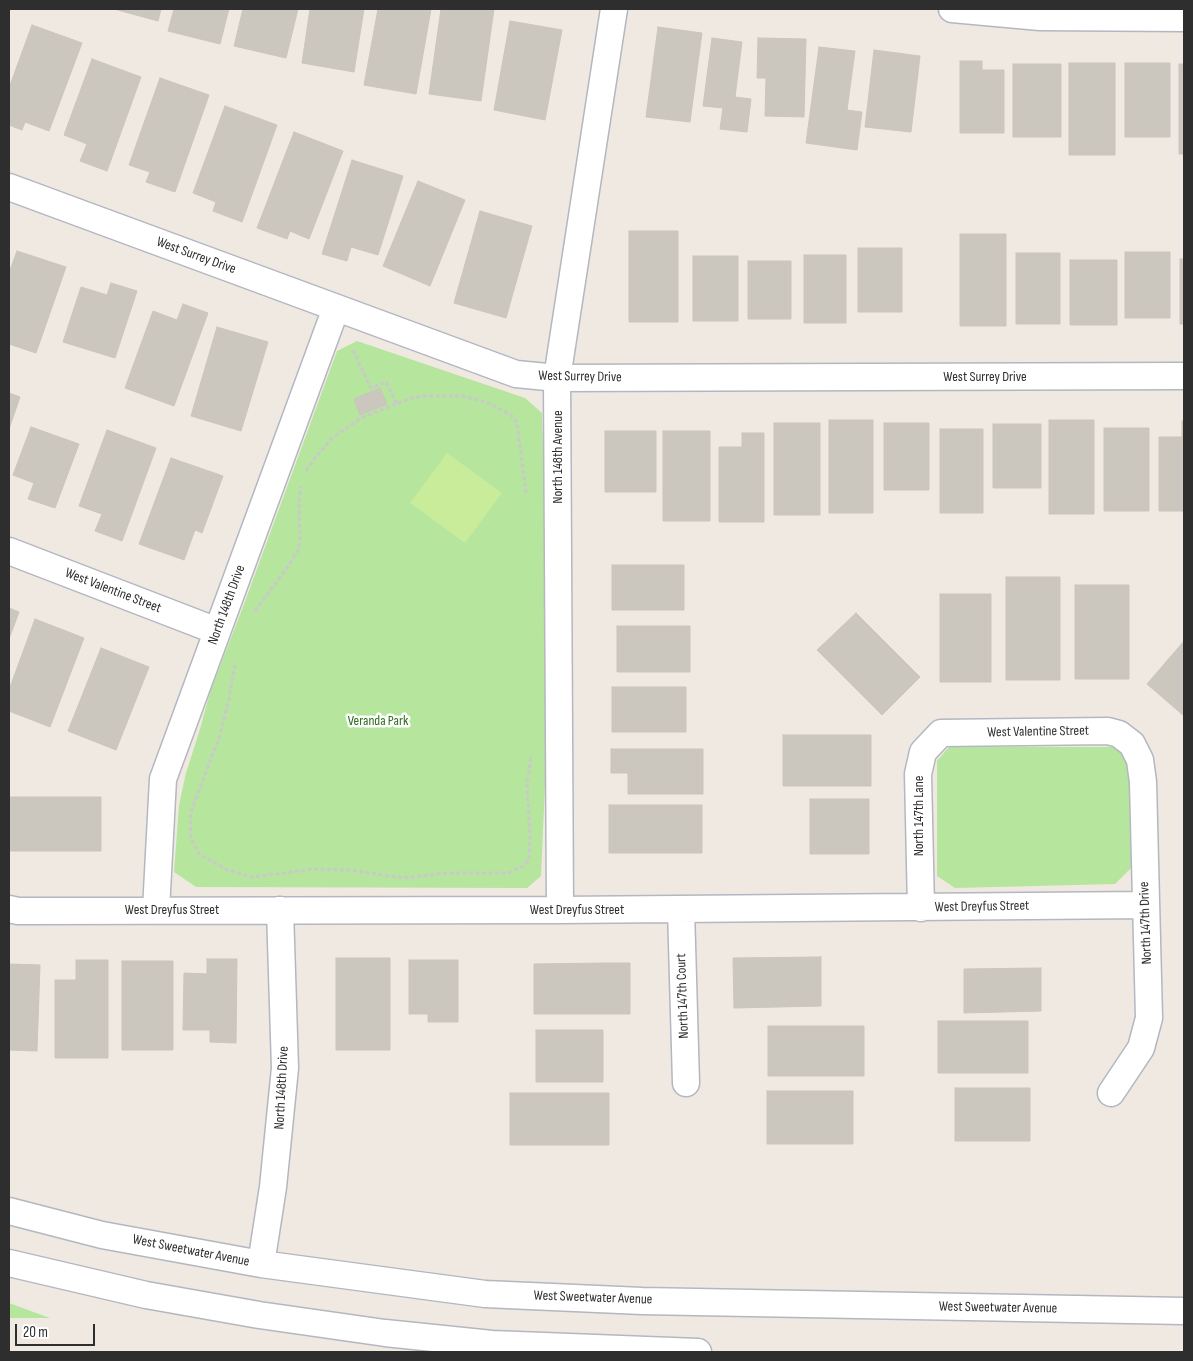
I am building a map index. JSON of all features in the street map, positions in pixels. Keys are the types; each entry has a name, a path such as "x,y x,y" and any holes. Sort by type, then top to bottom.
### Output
{"street":[{"name":"North 148th Avenue","path":"560,910 557,378 614,9"},
{"path":"952,9 1040,17 1184,18"},
{"name":"West Surrey Drive","path":"9,187 516,374 557,378 1184,376"},
{"name":"North 148th Drive","path":"156,910 163,779 336,308"},
{"name":"West Valentine Street","path":"9,551 218,631"},
{"name":"West Valentine Street","path":"941,733 1108,731 1119,734 1132,744"},
{"name":"North 147th Lane","path":"921,908 918,774 923,752 941,733"},
{"name":"North 147th Drive","path":"1111,1093 1141,1048 1148,1018 1143,782 1140,760 1132,744"},
{"name":"West Dreyfus Street","path":"9,909 18,911 560,910 1146,905"},
{"name":"North 147th Court","path":"681,909 686,1083"},
{"name":"North 148th Drive","path":"261,1264 273,1187 285,1068 280,910"},
{"name":"West Sweetwater Avenue","path":"9,1210 102,1234 261,1264 495,1294 710,1302 1184,1311"},
{"path":"9,1263 156,1297 259,1315 385,1333 492,1344 698,1352"}],"path":[{"path":"353,350 371,388 386,382 397,404"},
{"path":"305,474 332,438 361,418 411,398 463,396 486,402 511,415 517,423 526,493"},
{"path":"251,617 290,565 298,550 302,479"},
{"path":"236,659 229,700 220,734 194,802 190,819 191,838 199,854 225,869 252,877 314,869 350,870 404,878 448,873 508,873 523,866 529,860 530,835 527,786 531,752"}],"green space":[{"name":"Veranda Park","path":"357,341 525,398 542,413 545,511 546,763 541,876 527,888 196,887 174,872 179,805 186,773 211,689 337,351"},
{"path":"447,453 502,493 465,543 410,503"},
{"path":"949,747 1118,747 1131,763 1134,865 1115,884 955,888 937,876 937,761"},
{"path":"9,1303 50,1318 9,1318"}],"building":[{"path":"114,9 161,9 158,21"},
{"path":"174,9 229,9 220,44 168,31"},
{"path":"243,9 298,9 286,58 234,46"},
{"path":"310,9 364,9 354,72 302,63"},
{"path":"378,9 431,9 416,94 364,85"},
{"path":"441,9 494,9 481,101 429,94"},
{"path":"510,21 562,30 545,120 494,110"},
{"path":"32,25 82,43 49,131 25,122 22,130 9,125 9,88"},
{"path":"658,27 702,33 690,122 646,117"},
{"path":"712,38 742,42 735,97 751,99 747,132 720,129 723,108 703,106"},
{"path":"758,38 806,39 804,117 765,116 766,78 757,78"},
{"path":"819,47 855,51 847,110 862,112 857,150 806,143"},
{"path":"874,50 920,56 911,132 865,127"},
{"path":"92,59 141,77 107,171 80,161 87,144 64,135"},
{"path":"960,61 982,61 982,70 1004,70 1004,133 960,133"},
{"path":"1069,63 1115,63 1115,155 1069,155"},
{"path":"1125,63 1170,63 1170,137 1125,137"},
{"path":"1013,64 1061,64 1061,137 1013,137"},
{"path":"1179,64 1184,64 1184,154 1179,154"},
{"path":"160,78 209,95 175,192 146,182 150,172 129,165"},
{"path":"225,106 277,125 242,222 213,211 216,202 193,193"},
{"path":"294,132 343,151 309,239 290,231 287,239 257,228"},
{"path":"352,160 403,176 378,255 351,247 347,261 322,254"},
{"path":"418,181 465,200 430,286 383,266"},
{"path":"480,211 532,226 506,318 454,303"},
{"path":"629,231 678,231 678,322 629,322"},
{"path":"960,234 1006,234 1006,326 960,326"},
{"path":"858,248 902,248 902,312 858,312"},
{"path":"17,251 66,267 36,353 9,344 9,273"},
{"path":"1125,252 1170,252 1170,318 1125,318"},
{"path":"1016,253 1060,253 1060,324 1016,324"},
{"path":"804,255 846,255 846,323 804,323"},
{"path":"693,256 738,256 738,321 693,321"},
{"path":"1180,259 1184,259 1184,324 1180,324"},
{"path":"1070,260 1117,260 1117,325 1070,325"},
{"path":"748,261 791,261 791,319 748,319"},
{"path":"111,283 137,291 115,358 63,342 81,287 107,295"},
{"path":"183,304 208,313 174,406 125,388 153,311 177,320"},
{"path":"217,327 268,342 241,431 191,416"},
{"path":"380,388 387,404 360,415 354,399"},
{"path":"9,393 20,397 9,429"},
{"path":"829,420 873,420 873,513 829,513"},
{"path":"1049,420 1094,420 1094,514 1049,514"},
{"path":"1182,421 1184,421 1184,511 1159,511 1159,437 1182,437"},
{"path":"774,423 820,423 820,515 774,515"},
{"path":"884,423 929,423 929,490 884,490"},
{"path":"993,424 1041,424 1041,488 993,488"},
{"path":"31,427 79,444 55,508 28,499 34,483 13,475"},
{"path":"1104,428 1149,428 1149,511 1104,511"},
{"path":"940,429 983,429 983,513 940,513"},
{"path":"107,430 156,448 122,541 95,531 102,514 79,506"},
{"path":"605,431 656,431 656,492 605,492"},
{"path":"663,431 710,431 710,521 663,521"},
{"path":"742,433 764,433 764,522 719,522 719,447 742,447"},
{"path":"171,458 223,476 202,533 195,530 184,560 139,544"},
{"path":"612,565 684,565 684,610 612,610"},
{"path":"1006,577 1060,577 1060,680 1006,680"},
{"path":"1075,585 1129,585 1129,679 1075,679"},
{"path":"940,594 991,594 991,682 940,682"},
{"path":"9,608 19,612 9,639"},
{"path":"856,613 920,677 882,715 817,650"},
{"path":"35,619 84,638 50,727 9,711 9,690"},
{"path":"617,626 690,626 690,672 617,672"},
{"path":"1184,641 1184,716 1147,684"},
{"path":"101,648 149,667 116,750 68,731"},
{"path":"612,687 686,687 686,732 612,732"},
{"path":"783,735 871,735 871,786 783,786"},
{"path":"611,749 703,749 703,794 628,794 628,773 611,773"},
{"path":"9,797 101,797 101,851 9,851"},
{"path":"810,799 869,799 869,854 810,854"},
{"path":"609,805 702,805 702,853 609,853"},
{"path":"821,957 821,1006 734,1008 733,958"},
{"path":"336,958 390,958 390,1050 336,1050"},
{"path":"207,959 237,959 236,1043 210,1042 210,1030 183,1030 184,973 207,974"},
{"path":"76,960 108,960 108,1058 55,1058 55,980 76,980"},
{"path":"409,960 458,960 458,1022 428,1022 428,1014 409,1014"},
{"path":"122,961 173,961 173,1050 122,1050"},
{"path":"630,963 630,1014 534,1014 534,964"},
{"path":"9,964 40,965 37,1051 9,1050"},
{"path":"1041,968 1041,1011 964,1013 964,969"},
{"path":"938,1021 1028,1021 1028,1073 938,1073"},
{"path":"768,1026 864,1026 864,1076 768,1076"},
{"path":"536,1030 603,1030 603,1082 536,1082"},
{"path":"955,1088 1030,1088 1030,1141 955,1141"},
{"path":"767,1091 853,1091 853,1144 767,1144"},
{"path":"510,1093 609,1093 609,1145 510,1145"}]}
